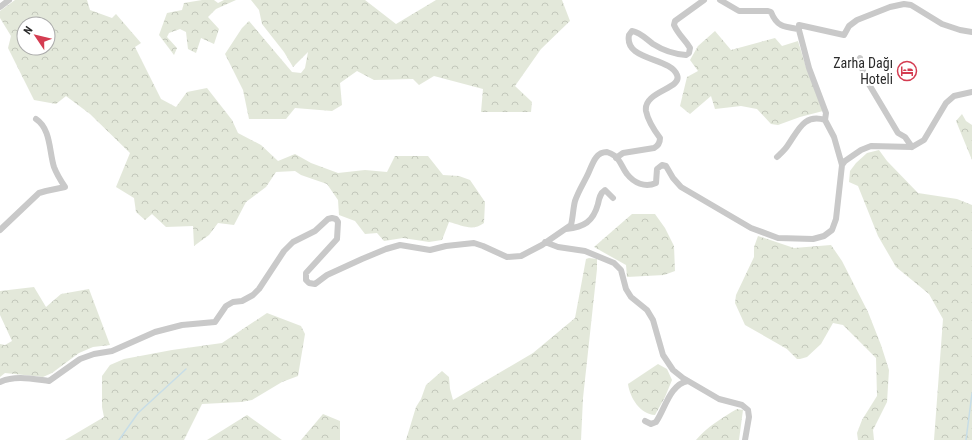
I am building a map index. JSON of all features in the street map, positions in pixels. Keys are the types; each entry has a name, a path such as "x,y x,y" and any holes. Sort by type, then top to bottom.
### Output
{"street":[{"path":"0,7 9,0"},
{"path":"616,158 623,153 654,148 658,145 660,138 649,121 646,109 649,100 656,94 675,84 678,80 677,75 673,70 664,63 646,58 636,52 629,42 628,35 632,31 636,31 654,44 673,54 686,55 689,53 690,48 688,43 678,34 674,25 675,21 704,0"},
{"path":"720,0 739,12 771,12 774,21 779,25 799,28 799,25 844,35 849,26 857,20 890,7 911,5 942,24 972,32"},
{"path":"0,382 19,378 49,381 80,359 94,354 112,351 154,332 182,325 215,322 226,306 233,302 242,301 253,295 259,289 284,251 293,242 315,231 328,219 332,218 336,219 338,222 337,239 306,273 306,280 309,283 315,284 327,275 386,249 400,245 430,250 446,246 474,243 507,257 521,256 566,229 570,225 575,201 589,173 591,165 597,155 602,152 610,152 627,174 644,186 656,183 657,169 662,165 666,166 673,178 681,187 751,228 778,238 812,239 824,236 832,230 836,219 842,165 834,137 825,120 826,113 809,68 799,28"},
{"path":"860,58 859,61 867,81 898,133 905,137 912,147"},
{"path":"842,165 860,150 871,146 912,147 924,140 946,103 954,96 972,92"},
{"path":"0,230 39,193 65,187 57,175 54,166 48,134 44,125 36,118"},
{"path":"777,157 787,148 803,123 818,118 825,120"},
{"path":"566,229 582,226 592,218 604,190 607,191 613,198"},
{"path":"545,242 558,247 585,251 614,262 621,270 626,289 632,297 647,310 653,320 663,355 673,370 688,381 719,399 742,405 748,410 749,417 745,440"},
{"path":"645,421 651,424 656,422 676,387 682,382 688,381"}],"green space":[{"path":"15,0 87,0 90,10 112,18 116,14 141,43 135,47 161,99 176,107 187,92 207,88 232,120 238,133 261,145 278,161 295,154 311,163 338,173 365,170 387,172 395,156 428,156 443,175 459,176 470,180 485,202 484,223 480,226 471,227 449,222 442,240 429,242 403,238 384,241 377,233 365,234 355,221 339,215 338,200 327,184 301,175 295,171 276,172 266,187 246,202 234,225 218,223 209,235 194,246 193,226 166,227 152,214 145,220 136,212 134,198 116,187 130,153 90,114 66,96 56,104 34,100 8,48 11,36 0,18 0,11"},
{"path":"214,0 218,3 224,0 236,0 216,9 208,17 219,29 214,44 201,38 196,53 188,49 186,32 180,29 169,33 167,37 177,48 174,55 159,35 167,13 182,10 184,3"},
{"path":"251,0 365,0 396,24 436,0 562,0 570,21 541,49 515,86 532,102 531,112 481,112 483,89 434,76 419,85 413,79 374,80 357,71 340,83 342,105 332,111 295,108 286,119 249,119 243,90 225,54 242,28 249,21 292,72 301,73 305,68 308,52 293,67 284,52 262,24 259,10"},
{"path":"715,31 731,50 775,38 782,46 798,41 806,67 823,111 778,125 771,124 757,109 741,106 715,109 711,96 690,114 680,106 687,77 698,71 690,60 698,46"},
{"path":"962,114 966,121 972,125 972,160 956,121"},
{"path":"879,150 887,161 918,193 957,199 972,205 972,440 934,440 943,319 929,294 896,267 878,236 858,186 849,182 850,171 856,163 867,153"},
{"path":"632,214 655,214 665,228 674,246 675,271 664,275 627,277 626,265 594,247"},
{"path":"758,236 794,248 831,245 842,261 868,312 889,370 887,402 873,430 874,440 858,440 857,433 862,420 877,396 876,358 843,325 833,323 821,344 807,357 797,359 787,349 745,325 735,303 736,295 754,257 754,247"},
{"path":"586,259 597,259 597,269 583,398 581,440 406,440 416,407 421,399 426,385 442,371 449,377 453,400 533,353 575,318"},
{"path":"34,287 46,307 61,294 89,289 110,345 93,347 79,353 52,373 43,377 5,373 0,377 0,344 5,345 12,341 0,315 0,291"},
{"path":"267,313 301,326 305,334 298,376 282,382 252,400 202,404 184,440 65,440 104,417 102,407 102,376 110,365 124,359 222,343"},
{"path":"658,364 667,369 672,380 655,415 645,412 633,400 628,384"},
{"path":"737,409 743,410 739,440 696,440 710,427"},
{"path":"323,414 340,421 340,440 301,440"},
{"path":"247,415 282,440 207,440"}],"waterway":[{"path":"119,440 138,413 186,369"},
{"path":"966,440 972,393"}],"place":[{"name":"Zarha Dağı Hoteli","path":"907,71"}]}
